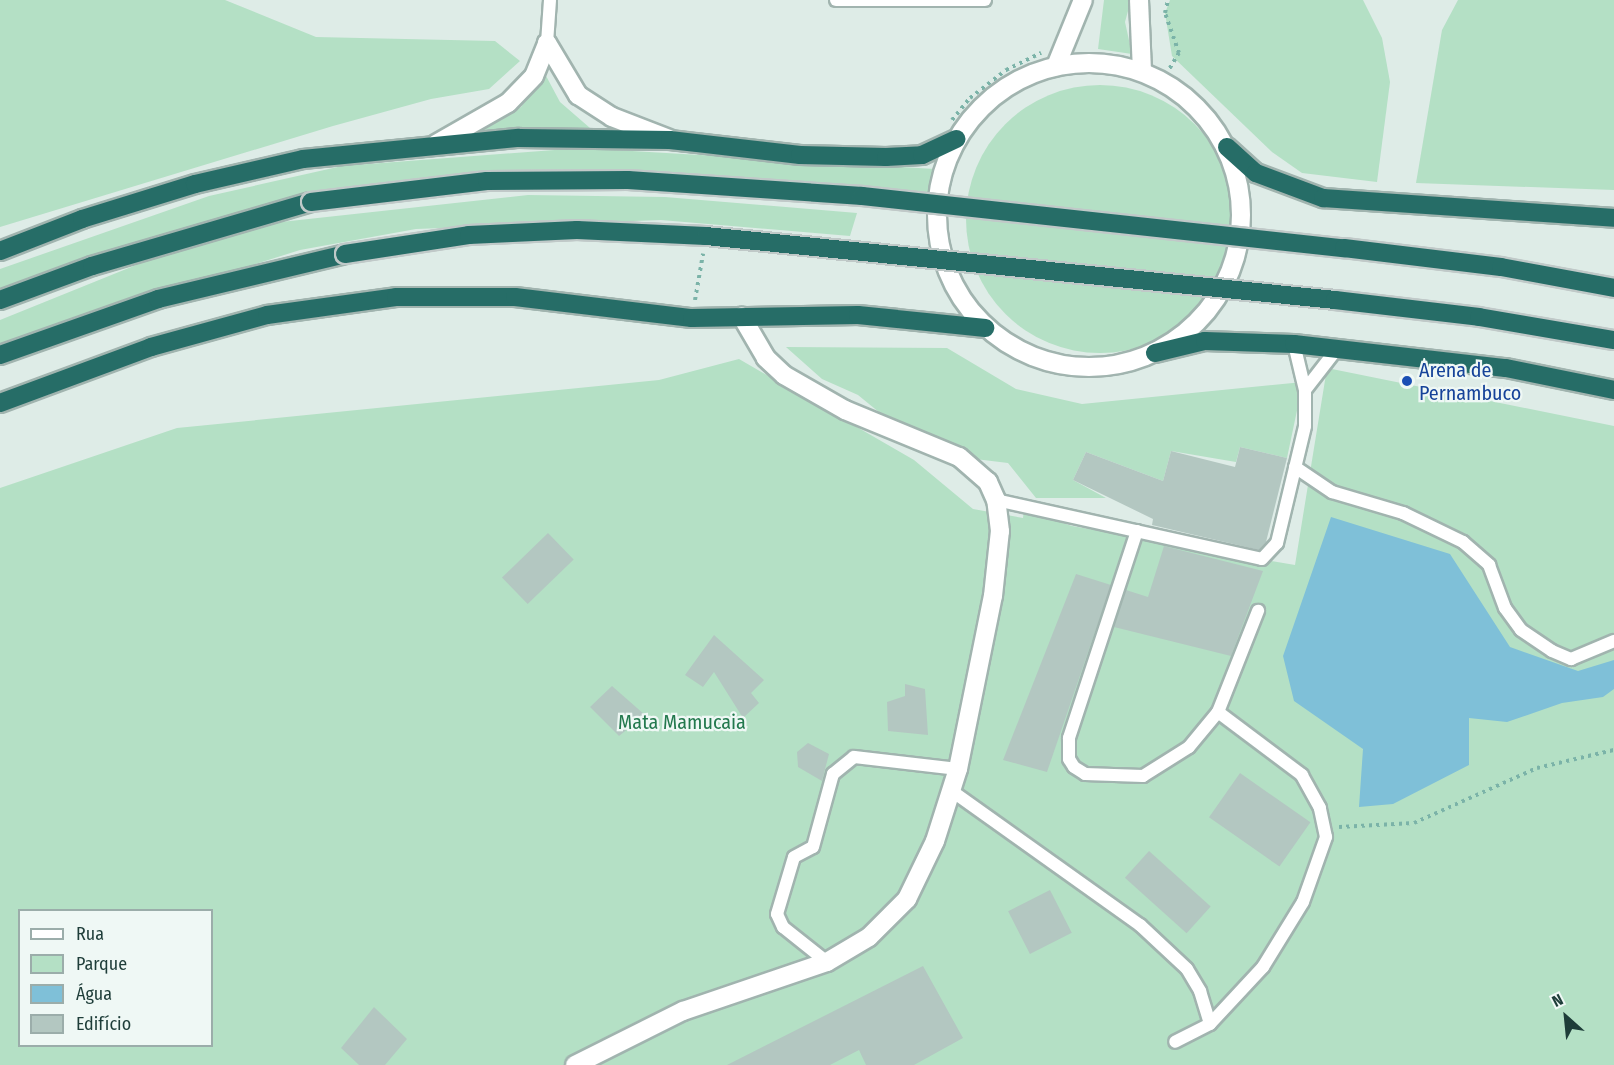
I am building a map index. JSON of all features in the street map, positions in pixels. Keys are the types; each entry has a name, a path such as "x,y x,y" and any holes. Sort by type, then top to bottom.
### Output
{"highway":[{"path":"0,251 82,219 195,184 303,159 436,144 519,138 670,140 789,154 886,157 922,155 957,139"},
{"path":"1227,147 1256,173 1323,198 1614,218"},
{"path":"0,300 92,266 311,202 488,181 628,180 862,196 1501,267 1614,288"},
{"path":"0,355 158,299 345,254 469,235 577,230 706,236 1346,301 1614,340"},
{"path":"0,403 151,347 267,315 396,297 515,297 692,318 858,315 985,328"},
{"path":"1155,353 1205,341 1294,344 1506,368 1614,390"}],"street":[{"path":"1056,66 1083,0"},
{"path":"1139,0 1142,71"},
{"path":"547,43 578,95 612,117 670,140"},
{"path":"436,144 508,103 534,76 547,43"},
{"path":"1104,64 1142,71 1192,101 1227,147 1245,213 1224,287 1183,337 1155,353 1111,366 1066,366 1022,353 985,328 953,287 938,238 939,187 957,139 983,106 1017,81 1056,66 1104,64"},
{"path":"575,1065 683,1011 827,962 869,937 907,899 952,791 958,769 993,596 1000,531 996,500 988,482 959,457 845,410 784,375 766,358 742,317"}],"lane":[{"path":"547,43 550,0"},
{"path":"836,0 985,0"},
{"path":"996,500 1262,559 1277,543 1305,426 1305,390 1294,344"},
{"path":"1305,390 1336,350"},
{"path":"1295,467 1332,492 1403,513 1463,542 1489,565 1505,608 1521,630 1552,651 1571,658 1614,641"},
{"path":"1137,531 1069,738 1069,759 1085,774 1143,776 1189,747 1218,712 1258,611"},
{"path":"1175,1042 1210,1024 1263,967 1303,902 1326,826 1302,775 1218,712"},
{"path":"827,962 783,927 777,914 795,857 813,848 833,774 854,757 958,769"},
{"path":"952,791 1167,948 1200,991 1210,1024"}],"path":[{"path":"1162,81 1179,53 1165,13 1168,0"},
{"path":"1326,826 1414,823 1537,768 1614,750"}],"green space":[{"path":"0,0 225,0 316,37 495,41 520,61 489,89 431,99 333,126 0,227"},
{"path":"1104,0 1131,0 1125,22 1132,54 1098,49"},
{"path":"1170,0 1363,0 1382,38 1390,82 1377,182 1302,173 1272,152 1172,56 1165,13"},
{"path":"1458,0 1614,0 1614,190 1416,183 1442,30"},
{"path":"545,74 560,102 590,128 481,130 521,107"},
{"path":"1100,85 1126,88 1151,95 1174,108 1195,124 1211,145 1224,168 1231,193 1234,219 1231,245 1224,270 1211,293 1195,314 1174,330 1151,343 1126,350 1100,353 1074,350 1049,343 1026,330 1005,314 989,293 976,270 969,245 966,219 969,193 976,168 989,145 1005,124 1026,108 1049,95 1074,88"},
{"path":"581,148 935,169 928,196 527,174 407,181 297,199 0,295 0,269 209,196 342,166"},
{"path":"528,195 665,197 857,213 850,236 661,220 416,229 300,250 0,345 0,320 151,259 281,222"},
{"path":"786,347 947,348 1016,389 1082,404 1303,382 1287,458 1240,447 1236,462 1171,451 1163,481 1086,452 1073,480 1106,498 1036,498 1008,463 959,457 907,435 858,395 822,379"},
{"name":"Mata Mamucaia","path":"739,359 914,460 973,509 1023,518 1024,510 1072,526 1295,565 1327,368 1614,426 1614,1065 0,1065 0,488 177,428 659,380"}],"water":[{"path":"1331,517 1450,554 1510,647 1578,671 1614,660 1614,689 1603,697 1562,703 1507,722 1469,718 1469,765 1393,804 1359,807 1363,749 1294,701 1283,656"}],"building":[{"path":"1240,447 1287,458 1266,542 1259,550 1152,525 1153,519 1073,480 1086,452 1163,481 1171,451 1235,467"},
{"path":"548,533 574,560 528,604 502,577"},
{"path":"1164,546 1263,571 1231,656 1114,627 1126,590 1148,597"},
{"path":"1076,574 1111,585 1047,772 1003,760"},
{"path":"714,635 764,680 751,693 759,703 743,718 714,672 703,687 685,675"},
{"path":"905,684 925,689 928,735 888,731 887,702 905,696"},
{"path":"612,686 645,715 619,736 590,707"},
{"path":"808,743 829,754 822,781 798,767 797,752"},
{"path":"1240,773 1310,822 1279,867 1209,817"},
{"path":"1149,851 1211,907 1187,933 1125,878"},
{"path":"1050,890 1072,933 1030,954 1008,911"},
{"path":"923,966 963,1038 914,1065 866,1065 859,1050 830,1065 727,1065"},
{"path":"374,1007 407,1039 385,1065 359,1065 341,1048"}],"place":[{"name":"Arena de Pernambuco","path":"1407,381"}]}
